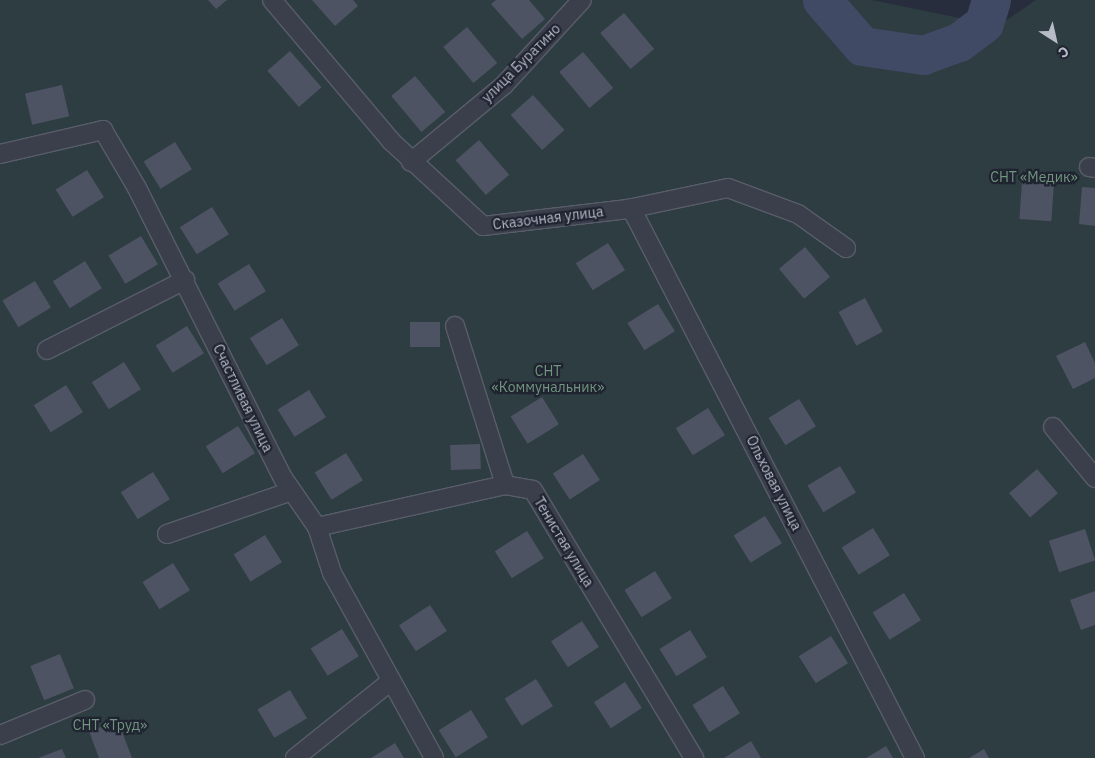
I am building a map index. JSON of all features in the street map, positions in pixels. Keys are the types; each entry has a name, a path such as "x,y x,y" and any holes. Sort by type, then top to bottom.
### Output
{"street":[{"name":"Сказочная улица","path":"272,0 411,162 483,226 631,208 728,188 798,214 846,248"},
{"name":"улица Буратино","path":"411,162 504,85 582,0"},
{"name":"Счастливая улица","path":"0,154 102,130 137,188 292,491 317,527 332,573 434,758"},
{"name":"Ольховая улица","path":"631,208 915,758"},
{"path":"47,350 185,280"},
{"path":"456,326 505,485"},
{"path":"1054,427 1095,478"},
{"name":"Тенистая улица","path":"317,527 505,485 533,490 694,758"},
{"path":"167,534 292,491"},
{"path":"295,758 391,681"},
{"path":"0,735 85,700"}],"green space":[{"name":"СНТ «Коммунальник»","path":"0,0 872,0 998,26 1036,0 1095,0 1095,758 0,758"}],"building":[{"path":"208,0 227,0 216,9"},
{"path":"312,0 353,0 358,6 335,26"},
{"path":"496,0 529,0 545,19 522,39 491,4"},
{"path":"624,13 654,49 630,69 600,33"},
{"path":"467,27 497,63 473,83 443,47"},
{"path":"290,51 321,87 299,107 267,71"},
{"path":"583,52 613,88 589,108 559,72"},
{"path":"415,76 445,112 421,132 391,96"},
{"path":"62,85 69,116 32,125 25,94"},
{"path":"533,95 564,130 542,150 511,115"},
{"path":"479,140 509,175 486,195 456,160"},
{"path":"175,142 192,169 161,189 144,162"},
{"path":"87,170 104,197 73,217 56,190"},
{"path":"1022,182 1054,184 1051,221 1019,219"},
{"path":"1082,187 1095,188 1095,226 1079,224"},
{"path":"212,207 229,234 197,254 180,227"},
{"path":"141,236 158,264 125,284 108,256"},
{"path":"608,243 625,270 593,290 576,263"},
{"path":"805,247 830,277 804,299 779,269"},
{"path":"85,261 102,288 70,308 53,281"},
{"path":"249,264 266,291 235,311 218,284"},
{"path":"35,281 51,308 18,327 2,301"},
{"path":"865,298 883,332 856,346 839,312"},
{"path":"658,304 675,331 644,350 627,323"},
{"path":"282,318 299,345 267,365 250,338"},
{"path":"410,322 440,322 440,347 410,347"},
{"path":"187,326 204,353 173,373 156,346"},
{"path":"1085,342 1095,363 1095,378 1073,389 1056,356"},
{"path":"124,362 141,389 109,409 92,382"},
{"path":"66,385 83,412 51,432 34,405"},
{"path":"309,390 326,417 295,437 278,410"},
{"path":"542,397 559,424 528,444 511,417"},
{"path":"799,399 816,426 785,445 768,418"},
{"path":"708,408 725,435 693,455 676,428"},
{"path":"238,426 255,453 223,473 206,446"},
{"path":"480,444 481,469 451,470 450,445"},
{"path":"346,453 363,480 332,500 315,473"},
{"path":"583,454 600,480 570,500 553,474"},
{"path":"840,466 856,493 823,512 807,486"},
{"path":"1037,469 1058,493 1030,517 1009,493"},
{"path":"153,472 170,499 138,519 121,492"},
{"path":"765,516 782,543 751,563 734,536"},
{"path":"873,528 890,555 859,575 842,548"},
{"path":"1085,529 1095,560 1059,572 1049,541"},
{"path":"527,531 544,558 512,578 495,551"},
{"path":"265,535 282,562 251,582 234,555"},
{"path":"173,563 190,590 159,609 142,582"},
{"path":"655,571 672,598 641,617 624,590"},
{"path":"1095,591 1095,625 1081,630 1070,600"},
{"path":"904,593 921,620 890,640 873,613"},
{"path":"430,605 447,631 416,651 399,625"},
{"path":"582,621 599,647 568,667 551,641"},
{"path":"342,629 359,656 328,676 311,649"},
{"path":"690,630 707,657 676,676 659,649"},
{"path":"831,636 848,663 816,683 799,656"},
{"path":"60,654 74,688 44,700 30,666"},
{"path":"536,679 553,706 522,726 505,699"},
{"path":"625,682 642,708 611,728 594,702"},
{"path":"723,686 740,713 709,732 692,705"},
{"path":"290,690 307,718 274,738 257,710"},
{"path":"471,710 488,737 456,757 439,730"},
{"path":"118,721 132,758 99,758 89,731"},
{"path":"751,741 761,758 724,758"},
{"path":"395,743 404,758 371,758"},
{"path":"886,746 893,758 866,758"},
{"path":"62,749 66,758 38,758"},
{"path":"984,749 989,758 969,758"}],"waterway":[{"path":"822,0 862,46 923,55 959,42 984,23 991,0"}],"park label":[{"name":"СНТ «Медик»","path":"1034,177"},
{"name":"СНТ «Труд»","path":"110,725"}]}
